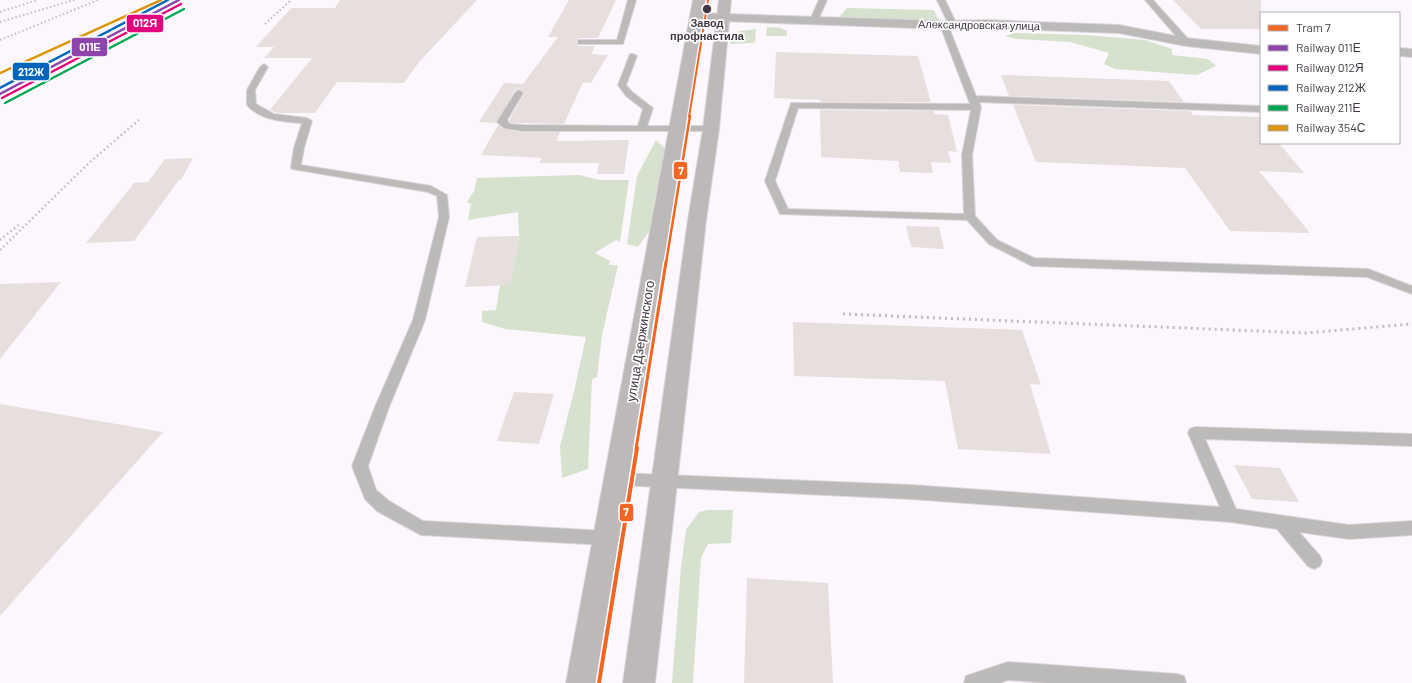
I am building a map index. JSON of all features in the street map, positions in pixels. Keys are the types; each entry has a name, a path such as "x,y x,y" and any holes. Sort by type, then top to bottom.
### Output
{"main road":[{"name":"улица Дзержинского","path":"582,683 618,479 676,129 698,9"},
{"path":"639,683 697,220 711,129 724,9"}],"street":[{"name":"Александровская улица","path":"698,9 724,9 814,20 948,25 986,24 1119,30 1186,42 1260,50"},
{"path":"1400,52 1412,52"}],"lane":[{"path":"581,42 620,42 632,0"},
{"path":"814,20 823,0"},
{"path":"941,0 974,103 967,155 970,217 993,242 1032,262 1368,273 1412,290"},
{"path":"1149,0 1186,42"},
{"path":"633,56 622,85 629,94 648,108 642,128"},
{"path":"264,67 251,90 252,105 260,113 281,118 307,121 299,148 296,167 430,189 442,195 444,217 419,320 382,408 360,466 370,494 383,506 421,528 607,538"},
{"path":"519,94 502,120 502,122 507,126 523,128 711,129"},
{"path":"970,217 784,212 770,181 794,105 974,103 1260,109"},
{"path":"1231,515 1195,433 1412,440"},
{"path":"618,479 911,492 1231,515 1349,532 1412,528"},
{"path":"1282,522 1314,561"},
{"path":"973,683 1008,671 1178,683"}],"green space":[{"path":"847,8 934,10 940,23 842,18 840,16"},
{"path":"767,27 781,28 787,31 787,36 766,36"},
{"path":"756,29 755,42 730,44 734,33"},
{"path":"1014,33 1087,35 1145,40 1172,49 1172,55 1208,59 1216,66 1197,75 1115,69 1104,64 1109,53 1070,42 1016,39 1005,36"},
{"path":"656,140 667,150 652,227 638,247 627,244 637,176"},
{"path":"579,175 600,180 629,180 620,242 616,240 595,253 610,261 609,265 618,265 602,335 597,377 592,379 588,469 562,478 560,446 586,337 505,329 482,322 482,311 496,310 500,285 510,285 519,236 518,212 468,220 471,204 467,202 474,191 477,178"},
{"path":"708,510 733,510 731,543 708,544 701,558 693,683 672,683 681,567 686,530 699,512"}],"building":[{"path":"340,0 477,0 419,62 404,83 337,82 315,113 278,113 270,110 312,58 264,58 274,47 256,47 291,8 335,8"},
{"path":"569,0 616,0 598,38 578,38 576,40 578,46 595,46 591,54 608,55 591,83 583,82 564,124 511,123 509,120 524,94 519,88 514,92 496,123 479,122 504,83 523,84 558,37 548,37"},
{"path":"1173,0 1261,0 1260,29 1201,29"},
{"path":"776,52 918,56 931,102 820,102 820,100 774,98"},
{"path":"1001,75 1169,81 1184,102 1009,96"},
{"path":"1013,105 1190,111 1193,115 1260,117 1260,144 1280,144 1304,173 1259,171 1310,233 1230,231 1185,168 1036,162"},
{"path":"820,110 934,111 934,114 948,115 957,152 948,151 951,163 931,162 933,173 900,172 898,161 821,157"},
{"path":"498,125 504,129 523,132 560,132 556,141 629,140 624,174 597,174 599,163 539,163 542,158 481,155"},
{"path":"193,158 181,180 179,180 134,241 86,243 134,183 148,182 165,159"},
{"path":"906,226 939,227 944,249 911,247"},
{"path":"519,236 510,285 465,287 477,237"},
{"path":"61,282 0,359 0,284"},
{"path":"793,322 1022,330 1041,385 1030,384 1051,454 958,449 945,381 794,376"},
{"path":"514,392 554,394 539,444 497,441"},
{"path":"0,404 163,432 0,616"},
{"path":"1234,465 1280,468 1299,502 1252,499"},
{"path":"747,578 828,583 833,683 744,683"}],"railway":[{"path":"0,12 37,0"},
{"path":"0,22 74,0"},
{"path":"0,40 98,0"},
{"path":"265,24 291,0"},
{"path":"0,250 90,162 140,119"},
{"path":"0,240 21,223"},
{"path":"843,314 1306,333 1412,324"}],"tram line":[{"name":"7","path":"599,683 708,0"}],"rail line":[{"name":"354С","path":"0,73 161,0"},
{"name":"212Ж","path":"0,88 168,0"},
{"name":"011Е","path":"0,94 179,0"},
{"name":"012Я","path":"2,98 181,4"},
{"name":"211Е","path":"5,103 184,9"}],"place":[{"name":"Завод профнастила","path":"707,9"}]}
